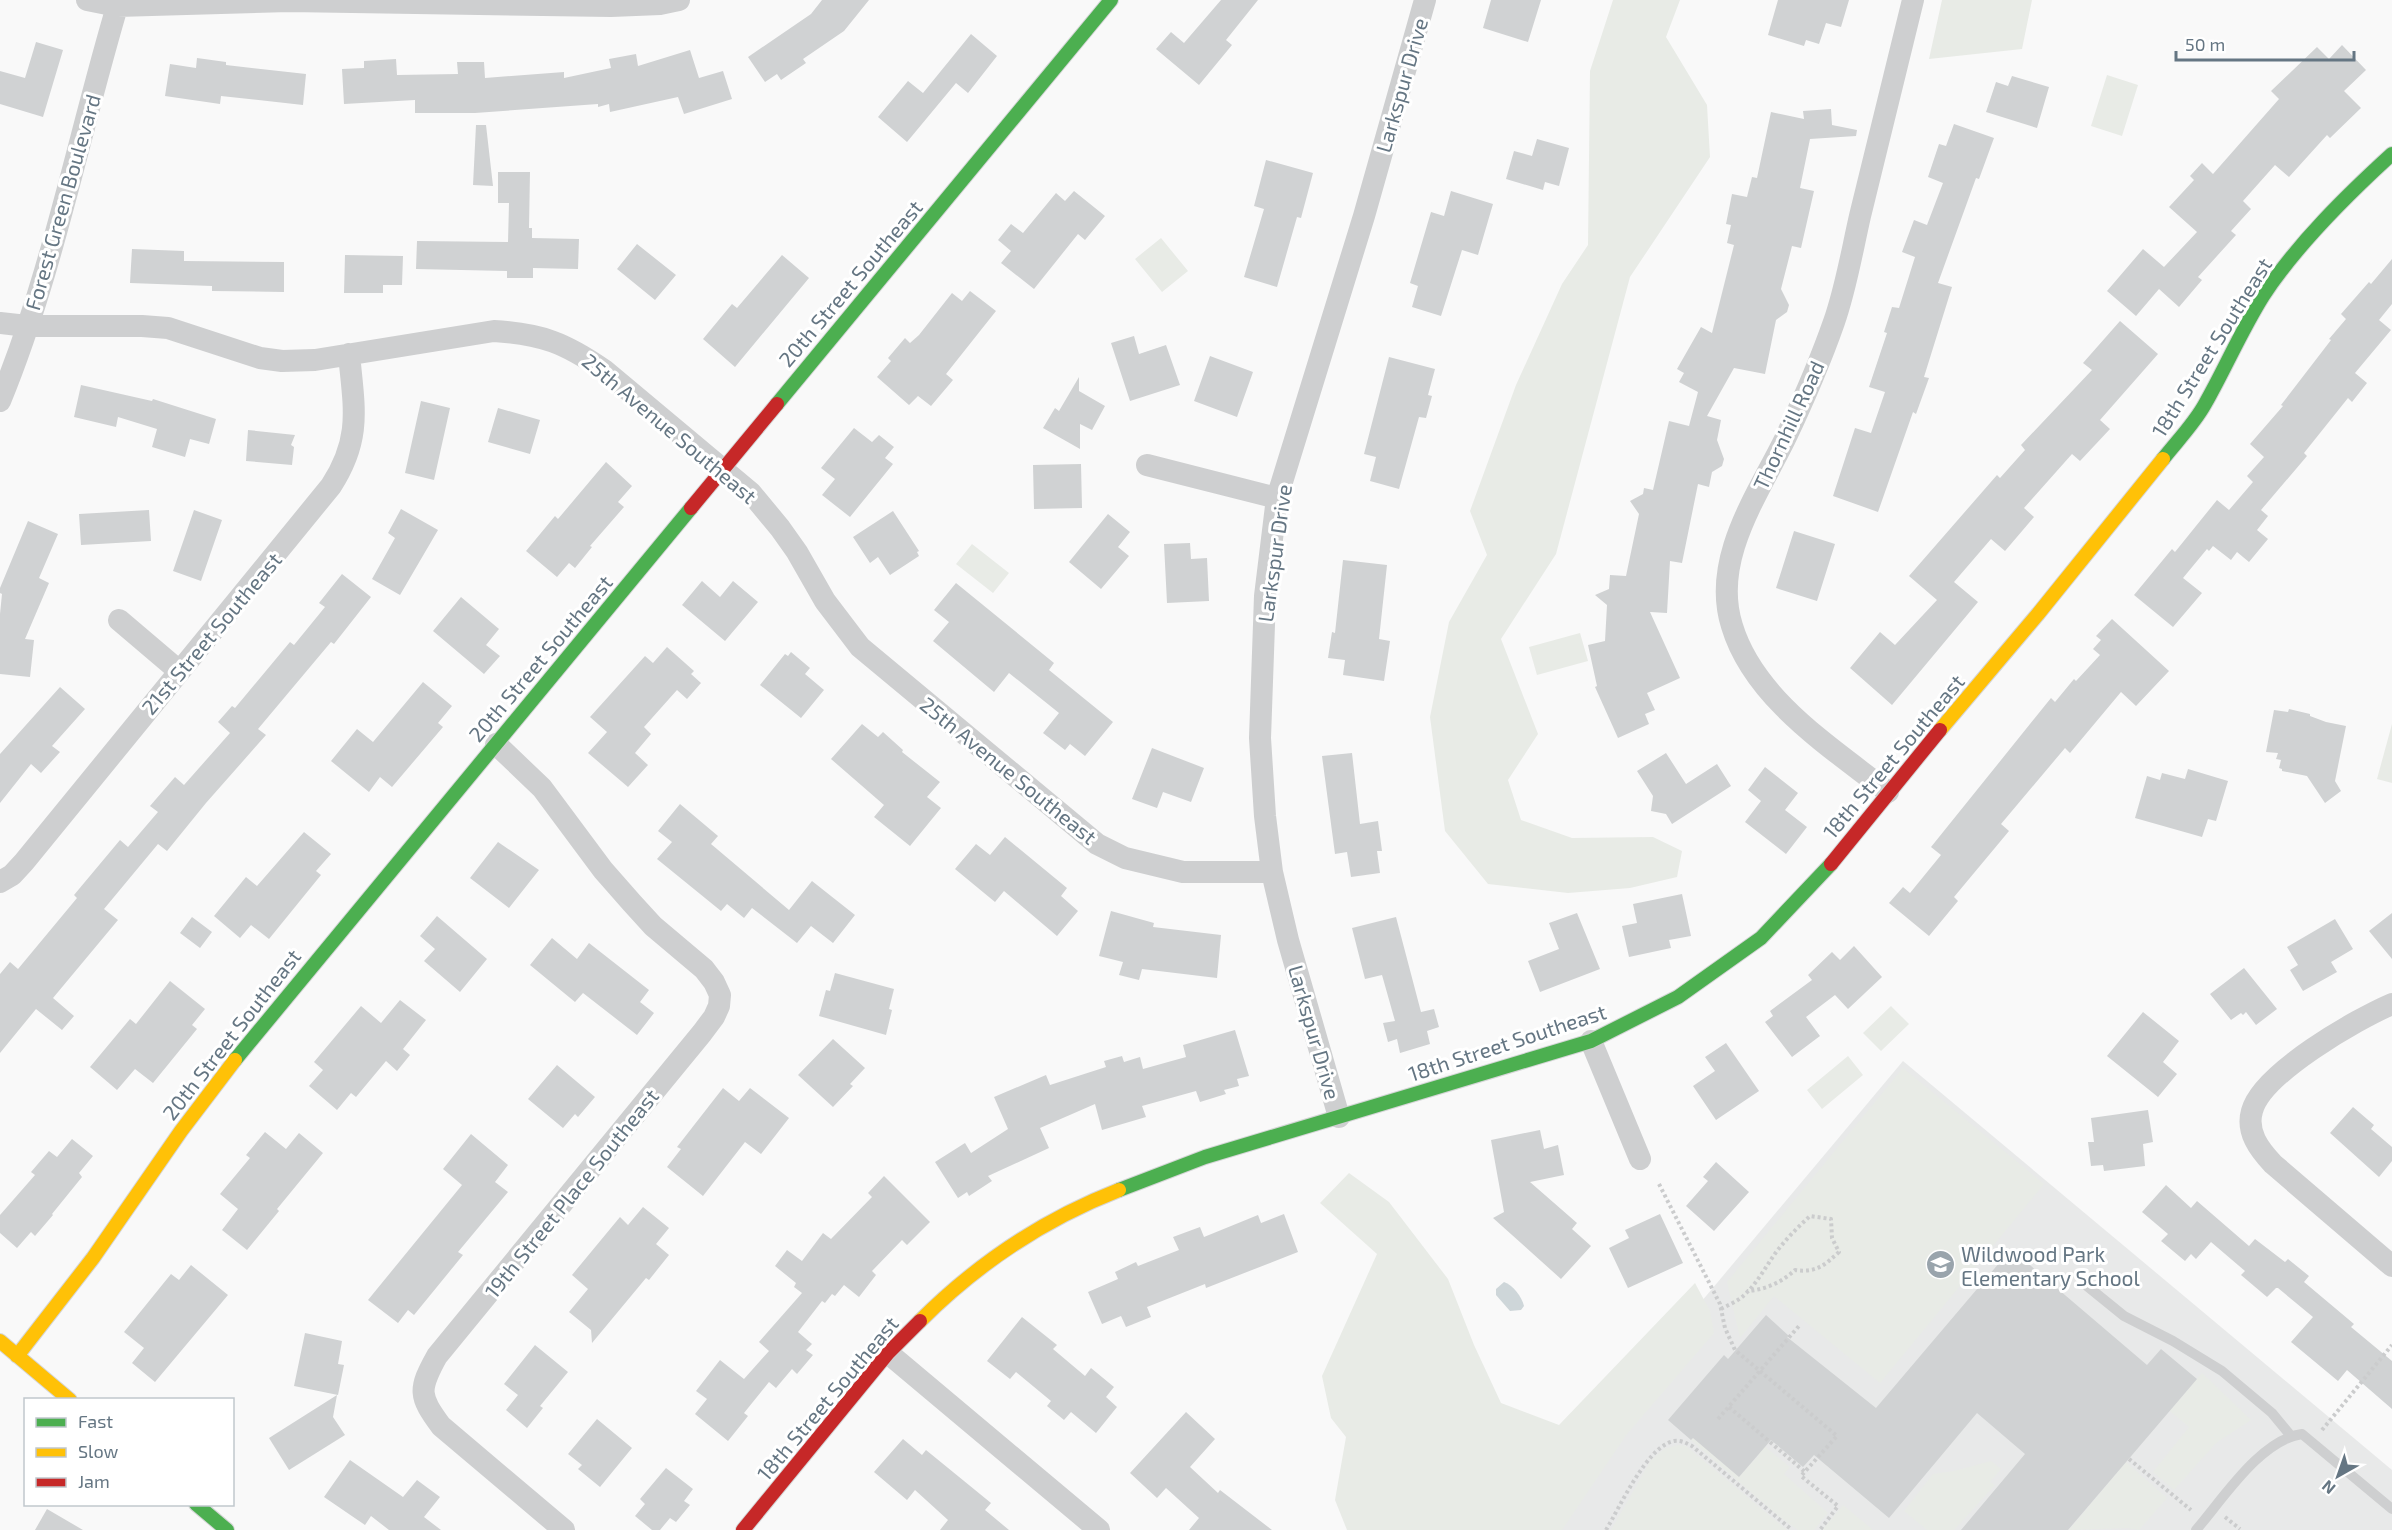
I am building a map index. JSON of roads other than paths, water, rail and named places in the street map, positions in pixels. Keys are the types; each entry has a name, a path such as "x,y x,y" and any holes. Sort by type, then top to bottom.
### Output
{"street":[{"path":"87,0 118,3 343,1 611,6 660,4 679,0"},
{"name":"20th Street Southeast","path":"17,1356 93,1258 181,1131 228,1068 1112,0"},
{"name":"Larkspur Drive","path":"1339,1118 1288,940 1272,872 1265,816 1260,738 1265,596 1277,498 1364,216 1425,0"},
{"name":"Thornhill Road","path":"1888,792 1784,708 1760,682 1743,655 1731,625 1727,599 1732,556 1738,534 1750,504 1803,400 1834,320 1913,0"},
{"name":"Forest Green Boulevard","path":"0,401 27,326 65,200 118,3"},
{"name":"18th Street Southeast","path":"743,1530 888,1353 946,1295 980,1266 1015,1242 1096,1199 1205,1157 1591,1041 1678,997 1761,938 1835,859 2181,437 2204,406 2245,325 2265,293 2317,228 2392,154"},
{"name":"25th Avenue Southeast","path":"0,323 27,326 168,328 260,358 282,361 315,360 494,331 522,333 553,340 579,352 604,370 751,493 769,513 797,552 831,610 860,647 1097,844 1125,858 1183,872 1272,872"},
{"name":"21st Street Southeast","path":"0,882 12,875 24,862 324,497 341,471 354,434 355,416 349,354"},
{"path":"1147,465 1277,498"},
{"path":"118,620 179,671"},
{"name":"19th Street Place Southeast","path":"496,744 542,788 603,870 653,926 704,969 720,995 714,1017 702,1033 437,1356 428,1372 422,1393 425,1405 441,1426 564,1530"},
{"path":"2392,1004 2366,1015 2337,1033 2276,1078 2256,1101 2252,1112 2253,1133 2262,1152 2272,1164 2392,1266"},
{"path":"1591,1041 1640,1159"},
{"path":"0,1341 68,1398"},
{"path":"888,1353 1099,1530"},
{"path":"198,1506 227,1530"}],"lane":[{"path":"2087,1286 2124,1316 2173,1341 2222,1371 2272,1413 2291,1436"},
{"path":"2199,1527 2254,1462 2272,1446 2291,1436 2302,1434 2392,1509"}],"place":[{"name":"Wildwood Park Elementary School","path":"1940,1265"}]}
